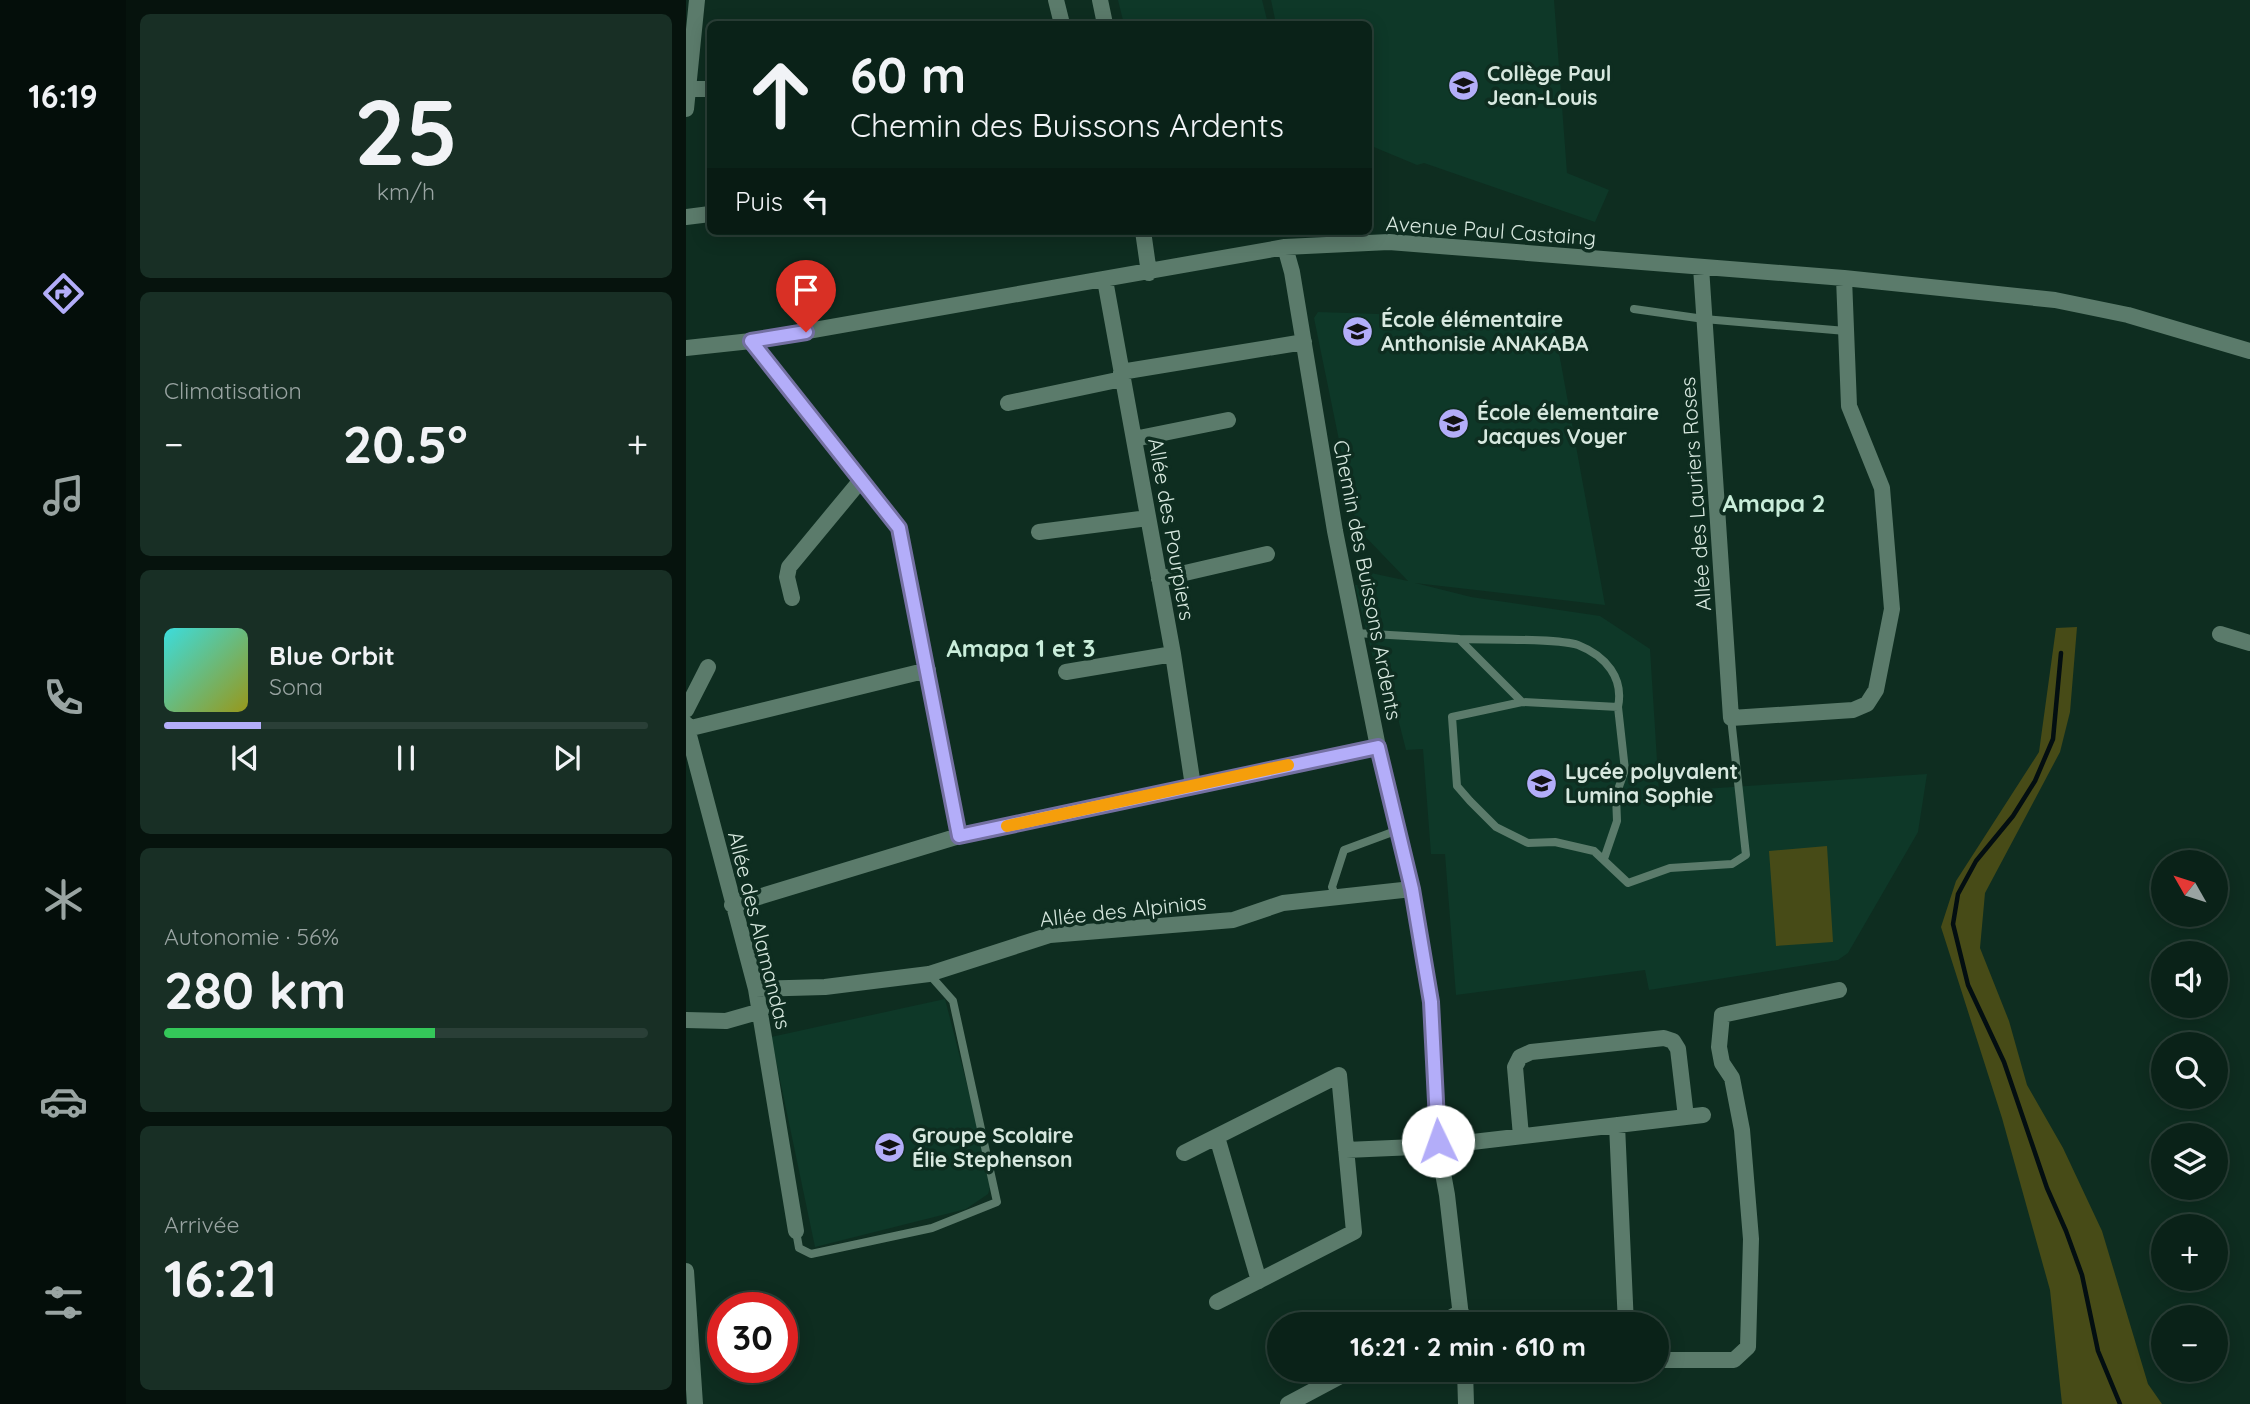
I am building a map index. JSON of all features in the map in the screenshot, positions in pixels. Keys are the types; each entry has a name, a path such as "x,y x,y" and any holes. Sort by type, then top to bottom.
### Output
{"street":[{"path":"686,109 697,0"},
{"path":"1056,0 1061,21"},
{"path":"1100,0 1104,21"},
{"path":"689,89 707,89"},
{"path":"686,217 707,214"},
{"path":"1144,235 1149,272"},
{"name":"Avenue Paul Castaing","path":"686,348 751,341 1286,247 1344,243 1434,244 1844,278 2055,300 2128,314 2250,351"},
{"name":"Chemin des Buissons Ardents","path":"1286,247 1355,633 1378,747 1412,889 1431,1002 1438,1146 1461,1312"},
{"name":"Allée des Lauriers Roses","path":"1700,267 1731,718"},
{"path":"1731,718 1853,710 1867,704 1876,690 1892,609 1884,502 1879,478 1849,406 1844,278"},
{"name":"Allée des Pourpiers","path":"1105,280 1173,654 1193,786"},
{"path":"751,341 899,528 959,836"},
{"path":"1008,403 1121,376 1304,341"},
{"path":"1134,439 1228,420"},
{"path":"792,598 787,577 789,567 861,480"},
{"path":"1040,533 1148,518"},
{"path":"1159,579 1267,554"},
{"path":"2220,634 2250,643"},
{"path":"1066,671 1173,654"},
{"path":"686,710 708,667"},
{"path":"687,726 928,670"},
{"name":"Allée des Alamandas","path":"687,726 761,1011 796,1231"},
{"path":"732,905 959,836 1378,747"},
{"name":"Allée des Alpinias","path":"756,989 825,987 929,974 1050,935 1233,920 1283,903 1412,889"},
{"path":"1669,1360 1734,1360 1748,1347 1751,1239 1742,1130 1732,1078 1723,1063 1719,1047 1722,1015 1839,990"},
{"path":"686,1020 726,1021 761,1011"},
{"path":"1521,1136 1515,1067 1520,1057 1531,1052 1664,1038 1673,1041 1678,1049 1686,1117"},
{"path":"1184,1153 1339,1075 1354,1232 1217,1302"},
{"path":"1346,1150 1438,1146 1703,1115"},
{"path":"1617,1125 1625,1312"},
{"path":"1217,1137 1259,1281"},
{"path":"686,1271 695,1404"},
{"path":"1289,1404 1316,1397 1336,1382"},
{"path":"1465,1382 1466,1404"}],"lane":[{"path":"1634,309 1704,319 1846,331"},
{"path":"1355,633 1576,644 1612,667 1619,687 1618,707 1625,770 1616,795 1617,821 1604,859"},
{"path":"1459,639 1522,702"},
{"path":"1618,707 1522,702 1452,717 1457,786 1496,827 1528,843 1555,842 1594,851 1628,883 1670,868 1732,864 1746,855 1731,718"},
{"path":"1336,897 1332,887 1344,850 1398,830"},
{"path":"796,1231 799,1248 811,1254 932,1228 997,1202 953,1001 929,974"}],"shaded area":[{"path":"1118,0 1262,0 1267,21 1123,21"},
{"name":"Collège Paul Jean-Louis","path":"1271,0 1554,0 1567,173 1609,190 1595,222 1424,163 1417,165 1372,146 1372,21 1275,21"},
{"name":"Lycée polyvalent Lumina Sophie","path":"1318,312 1553,320 1605,605 1415,583 1471,597 1600,616 1650,649 1659,792 1927,774 1918,832 1848,953 1838,960 1649,990 1645,970 1456,995 1445,854 1431,854 1423,749 1406,750 1386,671 1373,658 1355,585 1363,585 1362,571 1408,581 1357,528 1314,318"},
{"path":"2077,627 2070,712 2060,752 1985,893 1980,948 2009,1021 2027,1085 2063,1148 2102,1231 2148,1384 2162,1404 2062,1404 2050,1290 2002,1118 1941,927 1956,881 2039,752 2056,628"},
{"path":"1827,846 1833,942 1776,946 1769,851"},
{"name":"Groupe Scolaire Élie Stephenson","path":"945,999 992,1182 988,1194 966,1209 815,1247 771,1037"}],"waterway":[{"path":"2061,653 2053,739 2035,781 2013,816 1976,861 1958,894 1953,924 1968,985 2004,1062 2047,1188 2082,1275 2098,1351 2120,1404"}],"slow traffic":[{"path":"1007,826 1288,765"}],"place":[{"name":"Collège Paul Jean-Louis","path":"1464,85"},
{"name":"École élémentaire Anthonisie ANAKABA","path":"1358,331"},
{"name":"École élementaire Jacques Voyer","path":"1454,424"},
{"name":"Lycée polyvalent Lumina Sophie","path":"1542,783"},
{"name":"Groupe Scolaire Élie Stephenson","path":"889,1147"}],"district":[{"name":"Amapa 2","path":"1774,503"},
{"name":"Amapa 1 et 3","path":"1021,648"}],"route":[{"path":"806,332 751,341 761,358 893,517 899,528 959,836 1378,747 1412,889 1431,1002 1438,1141"}]}
